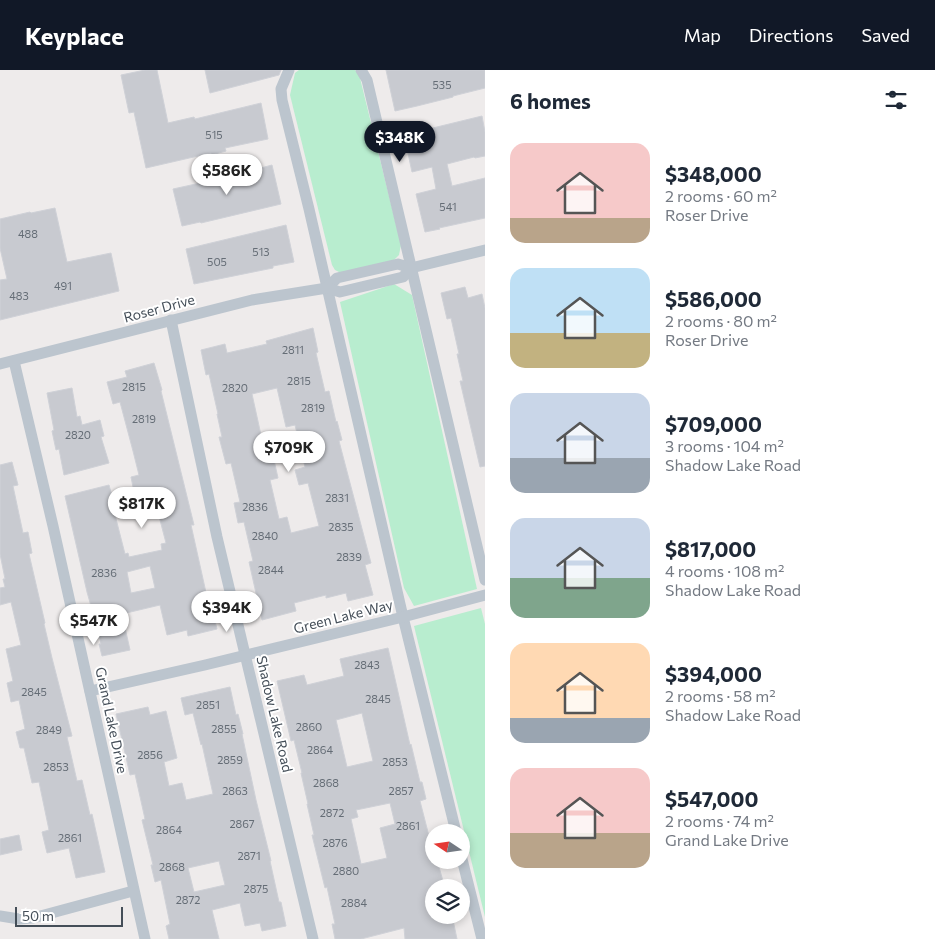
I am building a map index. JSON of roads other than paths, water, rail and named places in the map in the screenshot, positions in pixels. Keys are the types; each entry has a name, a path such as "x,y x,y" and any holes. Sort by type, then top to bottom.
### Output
{"street":[{"path":"289,70 281,90 282,100 403,617 454,824"},
{"path":"361,70 367,80 485,580"},
{"name":"Roser Drive","path":"0,364 252,300 327,288 336,278 398,264 411,268 485,250"},
{"name":"Shadow Lake Road","path":"170,320 217,537 313,939"},
{"name":"Grand Lake Drive","path":"14,361 53,526 145,939"},
{"name":"Green Lake Way","path":"90,691 403,617 485,595"},
{"path":"464,869 482,939"},
{"path":"0,916 19,920 33,918 133,892"}]}
